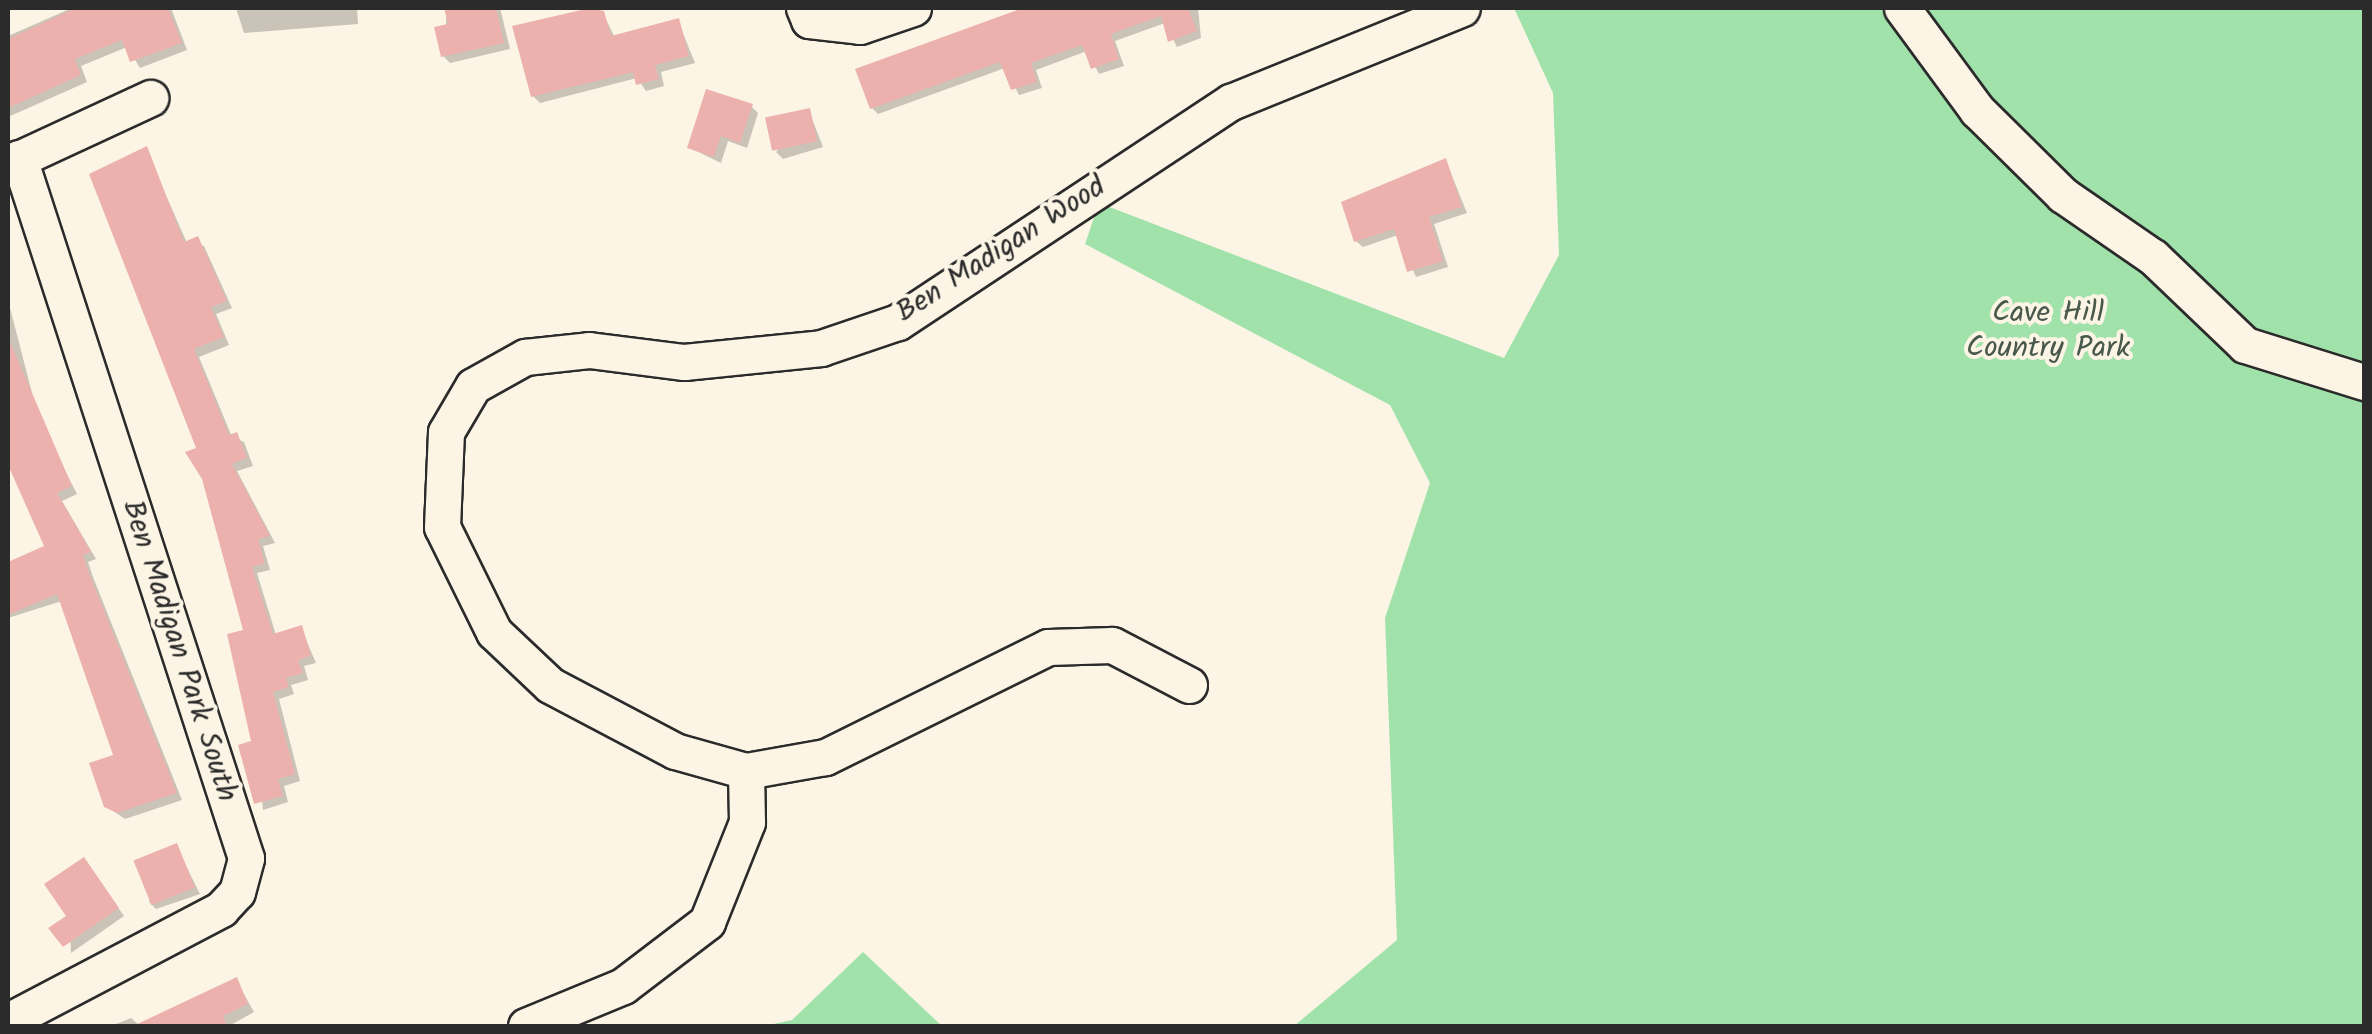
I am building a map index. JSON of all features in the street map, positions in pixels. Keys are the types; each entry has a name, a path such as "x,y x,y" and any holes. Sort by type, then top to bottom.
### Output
{"street":[{"path":"804,8 810,20 860,26 913,8"},
{"name":"Ben Madigan Wood","path":"1189,685 1112,645 1048,647 826,758 746,771 675,750 550,684 494,632 462,582 437,478 446,432 473,386 524,357 589,350 684,362 821,348 898,322 1231,102 1462,8"},
{"path":"1902,8 1977,110 2038,171 2153,257 2245,345 2364,382"},
{"name":"Ben Madigan Park South","path":"8,1021 222,910 246,858 13,161 150,98"},
{"path":"526,1026 623,986 708,922 747,822 746,771"}],"green space":[{"name":"Cave Hill Country Park","path":"1514,8 2364,8 2364,1026 1294,1026 1397,940 1385,618 1430,483 1390,405 1085,244 1099,203 1504,358 1559,255 1553,93"},
{"path":"863,952 942,1026 764,1026 792,1020"}],"building":[{"path":"76,8 168,8 182,43 130,62 122,40 75,59 81,75 8,108 8,39"},
{"path":"444,8 496,8 504,43 441,57 434,27 448,24"},
{"path":"590,8 604,11 611,36 679,18 689,56 655,65 659,79 636,85 633,72 531,97 512,26"},
{"path":"1023,8 1188,8 1197,31 1168,42 1161,16 1111,34 1119,59 1091,69 1082,45 1031,63 1037,82 1011,90 1000,62 870,109 855,69"},
{"path":"706,89 753,104 740,143 721,136 714,157 687,148"},
{"path":"810,108 817,141 772,151 765,118"},
{"path":"147,146 184,242 198,236 227,301 211,307 224,337 194,349 229,435 237,432 247,458 232,464 270,536 258,539 265,563 252,567 273,634 302,625 311,656 298,660 303,673 286,678 289,687 273,692 295,774 278,779 283,796 254,804 238,745 251,741 227,634 243,630 202,479 185,452 196,448 89,174"},
{"path":"1446,158 1462,207 1429,217 1443,261 1407,272 1394,229 1354,242 1341,202"},
{"path":"8,337 72,486 57,493 91,552 83,555 87,568 177,793 117,813 104,807 89,763 113,755 57,594 8,615 8,562 44,546 8,465"},
{"path":"177,843 195,888 151,905 133,861"},
{"path":"84,857 119,908 63,947 48,928 66,916 44,884"},
{"path":"237,977 248,1004 223,1016 227,1026 133,1026"}]}
